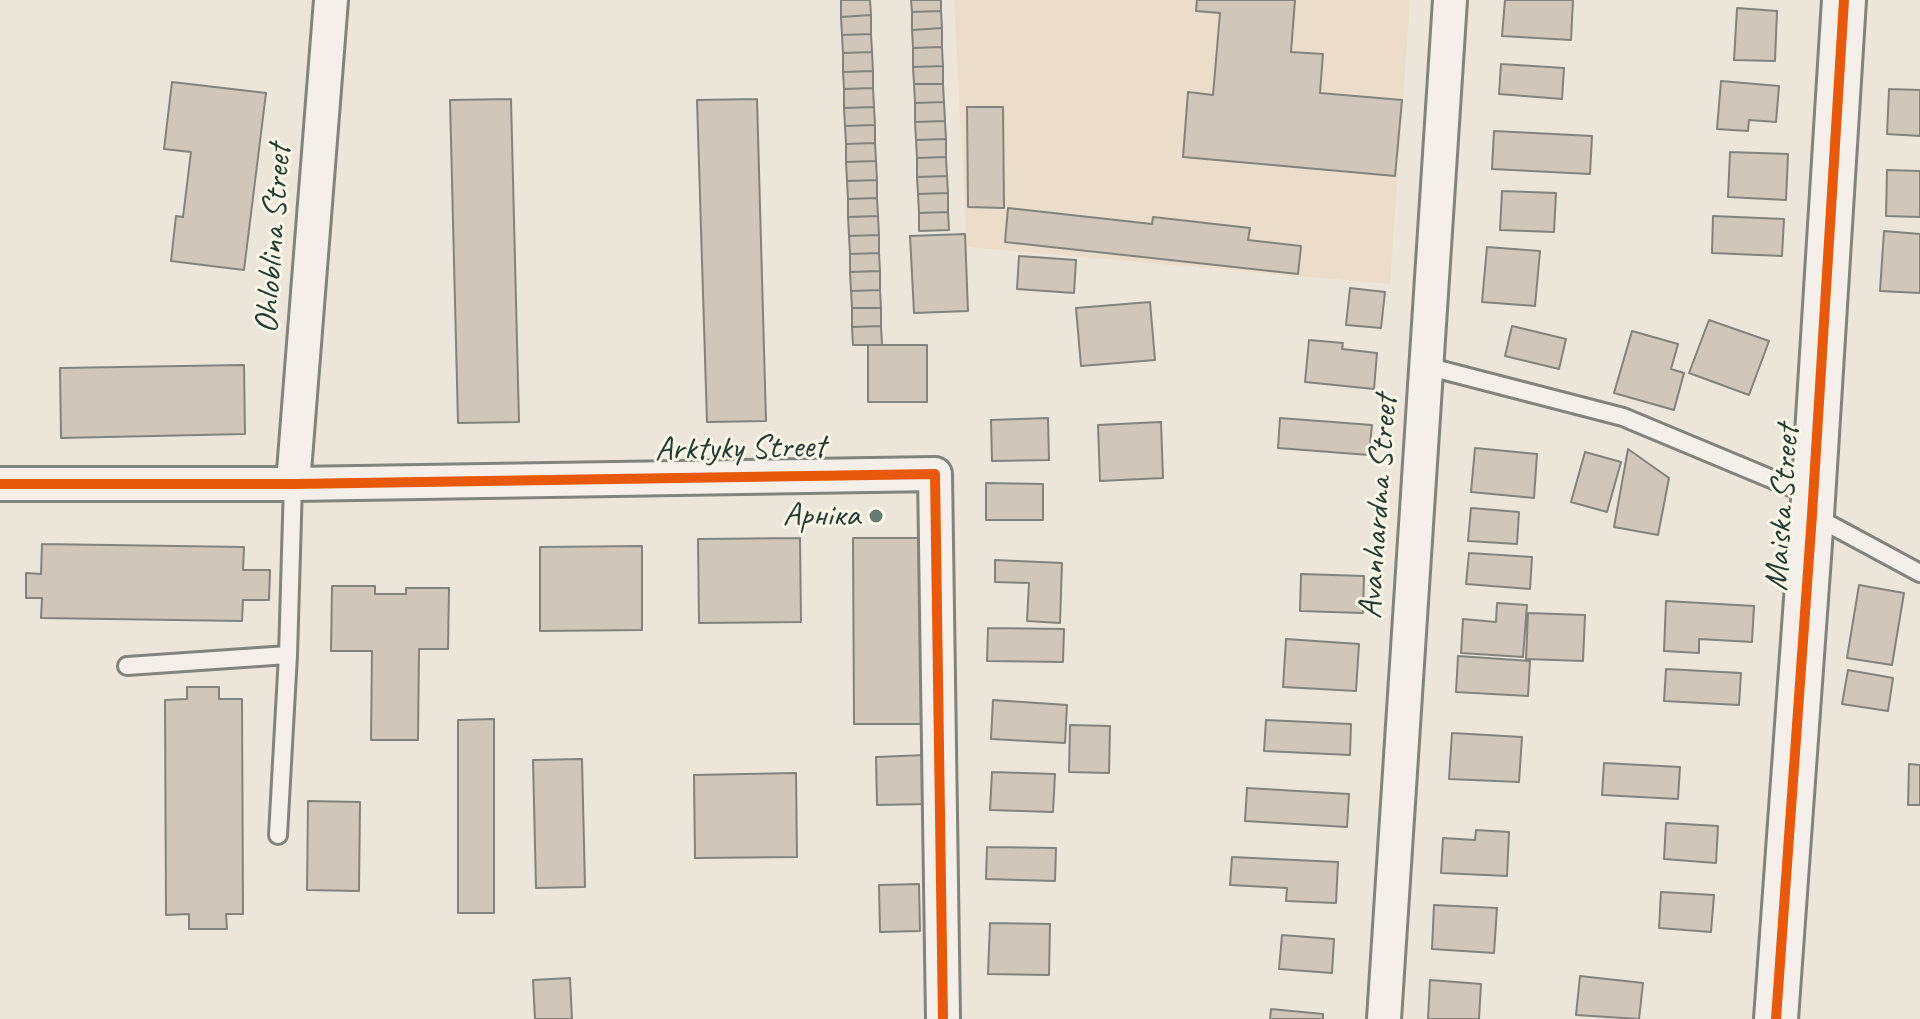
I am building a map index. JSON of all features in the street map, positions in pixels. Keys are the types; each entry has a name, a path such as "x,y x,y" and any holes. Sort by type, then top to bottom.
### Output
{"street":[{"name":"Ohloblina Street","path":"293,484 331,0"},
{"name":"Avanhardna Street","path":"1384,1019 1450,0"},
{"name":"Maiska Street","path":"1776,1019 1844,0"},
{"name":"Arktyky Street","path":"0,484 293,484 935,474 943,1019"}],"lane":[{"path":"1426,366 1623,417 1812,505 1920,573"},
{"path":"278,835 293,484"},
{"path":"127,666 288,655"}],"shaded area":[{"path":"954,0 1410,0 1390,284 967,247"}],"building":[{"path":"841,0 870,0 871,15 841,17"},
{"path":"911,0 941,0 941,11 912,12"},
{"path":"1197,0 1295,0 1291,52 1323,54 1320,93 1402,100 1395,176 1183,157 1188,92 1213,95 1220,13 1196,11"},
{"path":"1505,0 1573,0 1571,40 1502,36"},
{"path":"1737,8 1777,11 1775,61 1734,60"},
{"path":"941,11 942,28 912,30 912,12"},
{"path":"871,15 871,34 842,35 841,17"},
{"path":"942,28 942,47 913,48 912,30"},
{"path":"871,34 872,52 843,53 842,35"},
{"path":"942,47 943,66 913,67 913,48"},
{"path":"872,52 873,71 843,72 843,53"},
{"path":"1501,64 1564,68 1562,99 1499,94"},
{"path":"943,66 943,84 914,84 913,67"},
{"path":"873,71 873,88 844,89 843,72"},
{"path":"1721,81 1779,86 1776,122 1749,120 1748,131 1717,129"},
{"path":"172,82 266,93 244,270 171,261 176,216 183,217 191,152 164,149"},
{"path":"914,84 943,84 944,102 915,103"},
{"path":"873,88 874,107 844,108 844,89"},
{"path":"1889,89 1920,90 1920,136 1887,134"},
{"path":"511,99 519,422 458,423 450,100"},
{"path":"757,99 766,421 707,422 697,100"},
{"path":"944,102 945,121 915,122 915,103"},
{"path":"874,107 875,125 845,126 844,108"},
{"path":"967,107 1003,107 1004,208 968,207"},
{"path":"945,121 946,139 916,140 915,122"},
{"path":"875,125 875,143 846,144 845,126"},
{"path":"1494,131 1592,136 1590,174 1492,169"},
{"path":"946,139 946,157 917,158 916,140"},
{"path":"875,143 876,161 846,162 846,144"},
{"path":"1730,152 1788,154 1786,200 1728,197"},
{"path":"946,157 947,176 917,177 917,158"},
{"path":"876,161 877,180 847,181 846,162"},
{"path":"1887,170 1920,171 1920,217 1886,216"},
{"path":"947,176 948,193 918,194 917,177"},
{"path":"877,180 877,198 848,199 847,181"},
{"path":"1502,191 1556,193 1554,232 1500,230"},
{"path":"948,193 948,212 919,213 918,194"},
{"path":"877,198 878,216 848,217 848,199"},
{"path":"1008,208 1152,224 1153,217 1250,228 1248,240 1301,246 1298,274 1005,242"},
{"path":"948,212 949,230 919,231 919,213"},
{"path":"878,216 879,235 849,236 848,217"},
{"path":"1713,216 1784,219 1782,256 1712,253"},
{"path":"1884,231 1920,234 1920,293 1880,291"},
{"path":"965,234 968,311 914,313 910,236"},
{"path":"879,235 879,253 850,254 849,236"},
{"path":"1487,247 1540,251 1535,306 1482,302"},
{"path":"879,253 880,271 850,272 850,254"},
{"path":"1019,256 1076,260 1074,293 1017,289"},
{"path":"880,271 880,290 851,291 850,272"},
{"path":"1350,288 1385,292 1381,328 1346,325"},
{"path":"880,290 881,308 852,308 851,291"},
{"path":"1150,302 1155,360 1081,366 1076,308"},
{"path":"852,308 881,308 881,326 852,327"},
{"path":"1709,320 1769,341 1749,395 1689,373"},
{"path":"881,326 882,345 853,345 852,327"},
{"path":"1512,326 1566,339 1559,369 1505,356"},
{"path":"1632,331 1678,344 1671,369 1684,373 1674,410 1614,393"},
{"path":"1309,340 1343,343 1342,349 1377,353 1374,389 1305,382"},
{"path":"868,345 927,345 927,402 868,402"},
{"path":"244,365 245,434 61,438 60,368"},
{"path":"1048,418 1049,460 992,461 991,420"},
{"path":"1280,418 1372,425 1369,455 1278,448"},
{"path":"1161,422 1163,478 1100,481 1098,425"},
{"path":"1475,448 1537,454 1534,498 1471,492"},
{"path":"1628,449 1669,478 1658,535 1614,527"},
{"path":"1585,452 1621,462 1607,512 1571,502"},
{"path":"986,483 1043,484 1043,520 986,520"},
{"path":"1471,508 1519,512 1517,544 1468,541"},
{"path":"800,538 801,622 699,623 698,539"},
{"path":"853,538 921,538 922,724 854,724"},
{"path":"42,544 244,547 243,570 270,570 269,600 243,600 242,621 41,618 42,598 26,598 26,573 41,574"},
{"path":"642,546 642,630 540,631 540,547"},
{"path":"1469,553 1532,557 1530,589 1466,584"},
{"path":"995,560 1062,563 1060,623 1027,621 1029,583 995,582"},
{"path":"1301,574 1364,576 1363,613 1300,611"},
{"path":"1859,585 1904,593 1892,665 1847,658"},
{"path":"332,586 375,586 375,594 406,594 406,588 449,588 448,649 419,649 418,740 371,740 372,651 331,651"},
{"path":"1666,601 1754,606 1752,642 1699,639 1699,653 1664,651"},
{"path":"1497,603 1527,605 1523,657 1461,653 1463,619 1496,622"},
{"path":"1528,613 1585,615 1583,661 1526,659"},
{"path":"988,628 1064,629 1063,662 987,661"},
{"path":"1286,639 1359,644 1356,691 1283,687"},
{"path":"1458,656 1530,661 1528,696 1456,692"},
{"path":"1666,669 1741,673 1739,705 1664,701"},
{"path":"1848,670 1893,678 1888,711 1842,704"},
{"path":"187,687 219,687 219,699 242,699 243,914 226,914 227,929 189,929 189,914 166,915 165,700 187,699"},
{"path":"993,700 1067,705 1065,743 991,739"},
{"path":"494,719 494,913 458,913 458,720"},
{"path":"1266,720 1351,724 1350,755 1264,751"},
{"path":"1070,725 1110,726 1109,773 1069,772"},
{"path":"1452,733 1522,737 1519,782 1449,779"},
{"path":"926,755 928,804 877,805 876,757"},
{"path":"582,759 585,887 536,888 533,760"},
{"path":"1604,763 1680,767 1678,799 1602,795"},
{"path":"1909,764 1920,765 1920,805 1908,805"},
{"path":"992,772 1055,774 1053,812 990,810"},
{"path":"796,773 797,857 695,858 694,775"},
{"path":"1247,788 1349,794 1347,827 1245,821"},
{"path":"308,801 360,802 359,891 307,890"},
{"path":"1666,823 1718,826 1716,863 1664,859"},
{"path":"1476,830 1509,832 1507,876 1441,873 1443,838 1475,840"},
{"path":"987,847 1056,848 1055,881 986,879"},
{"path":"1232,857 1338,862 1336,903 1286,901 1287,888 1230,885"},
{"path":"919,884 920,931 880,932 879,885"},
{"path":"1661,892 1714,895 1711,932 1659,928"},
{"path":"1434,905 1497,908 1494,953 1432,949"},
{"path":"990,923 1050,924 1049,975 988,974"},
{"path":"1282,935 1334,939 1332,973 1279,969"},
{"path":"1580,976 1643,983 1639,1019 1576,1015"},
{"path":"570,978 572,1019 535,1019 533,980"},
{"path":"1430,980 1481,984 1479,1019 1428,1019"},
{"path":"1271,1009 1323,1014 1323,1019 1270,1019"}],"cycle path":[{"path":"1776,1019 1844,0"},
{"path":"0,484 293,484 935,474 943,1019"}],"place":[{"name":"Арніка","path":"876,516"}]}
